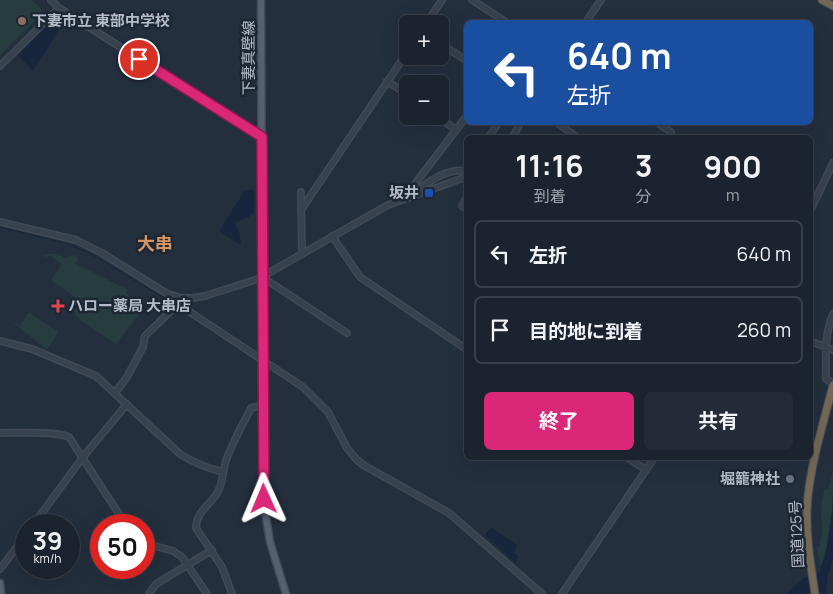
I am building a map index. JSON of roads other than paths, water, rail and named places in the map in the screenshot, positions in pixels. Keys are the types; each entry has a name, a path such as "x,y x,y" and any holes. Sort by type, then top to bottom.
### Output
{"highway":[{"path":"822,0 833,6"},
{"name":"国道125号","path":"815,594 807,524 808,498 812,472 833,384"}],"main road":[{"name":"下妻真壁線","path":"261,0 264,499 270,542 285,594"},
{"path":"0,583 1,594"}],"street":[{"path":"51,0 59,8 262,137"},
{"path":"432,15 442,0"},
{"path":"472,0 503,20"},
{"path":"587,20 601,0"},
{"path":"0,66 59,8"},
{"path":"449,50 464,59"},
{"path":"301,210 399,64"},
{"path":"387,81 399,90"},
{"path":"405,198 464,120"},
{"path":"449,125 456,130"},
{"path":"560,125 573,135"},
{"path":"660,125 671,132 669,135"},
{"path":"813,206 833,163"},
{"path":"415,194 422,187 448,173 455,170 464,171"},
{"path":"0,222 69,238 88,245 162,290 180,298 189,298 205,296 262,276 375,212 415,194 464,178"},
{"path":"301,192 302,254"},
{"path":"332,236 360,277 464,348"},
{"path":"262,276 348,333"},
{"path":"115,393 127,377 144,346 145,336 177,305 180,298"},
{"path":"177,305 263,359 303,387 320,403 331,417 347,448 356,460 449,513 542,594"},
{"path":"833,314 826,333 825,347 826,379 833,384"},
{"path":"0,341 64,361 96,376 180,454 204,468 223,472"},
{"path":"813,342 833,350"},
{"path":"41,514 83,457 127,404"},
{"path":"232,594 222,567 196,528 196,520 221,485 227,458 251,408 263,405"},
{"path":"0,433 67,436 83,457 119,514"},
{"path":"631,460 646,470"},
{"path":"562,594 653,460"},
{"path":"155,546 174,551 188,564 207,594"},
{"path":"0,569 15,549"},
{"path":"149,594 156,584 212,550"}],"water":[{"path":"53,19 62,25 33,71 18,55"},
{"path":"245,190 254,190 254,213 250,217 235,222 240,235 241,245 219,231"},
{"path":"833,504 833,559 827,579 826,593 786,594 804,578 815,575 820,571 826,552"},
{"path":"491,527 517,545 514,553 519,557 515,563 485,535"}],"waterway":[{"path":"0,227 65,243 89,253 174,304"},
{"path":"346,451 353,459"},
{"path":"358,464 378,476"}],"place":[{"name":"下妻市立 東部中学校","path":"22,21"},
{"name":"坂井","path":"429,193"},
{"name":"ハロー薬局 大串店","path":"58,306"},
{"name":"堀籠神社","path":"790,479"}],"district":[{"name":"大串","path":"155,244"}]}
